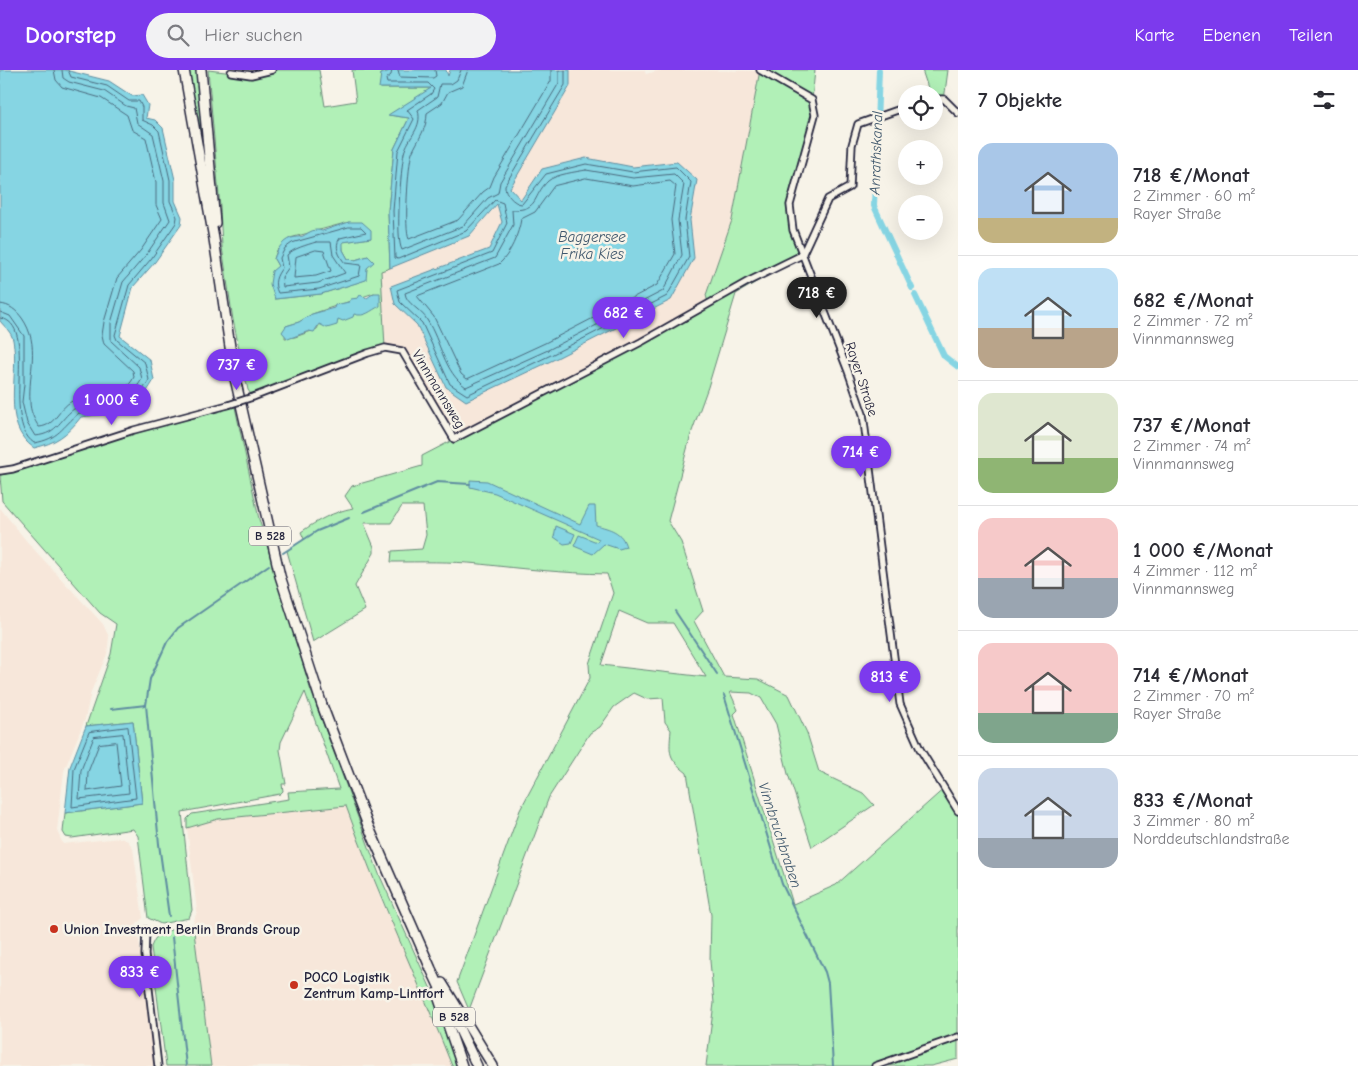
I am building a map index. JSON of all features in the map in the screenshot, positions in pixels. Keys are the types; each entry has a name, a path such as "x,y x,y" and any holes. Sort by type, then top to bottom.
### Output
{"highway":[{"path":"184,70 214,238"},
{"path":"203,70 216,213 214,238"},
{"name":"B 528","path":"214,238 234,374 280,576 322,705 367,823 431,969 477,1066"},
{"path":"431,969 462,1066"},
{"path":"431,969 457,1004 493,1066"}],"street":[{"path":"231,72 251,75 272,70"},
{"name":"Rayer Straße","path":"760,70 812,100 815,115 790,205 793,230 863,414 900,704 920,749 958,810"},
{"path":"943,99 958,113"},
{"path":"802,255 828,199 850,187 855,134 858,124 898,111"},
{"name":"Vinnmannsweg","path":"0,471 14,469 134,430 253,397 385,348 402,351 454,440 641,342 749,281 802,255"},
{"path":"146,930 145,955 158,1066"},
{"path":"875,1066 958,1037"}],"shaded area":[{"path":"570,70 644,70 646,74 661,70 761,71 732,220 706,295 709,308 454,439 402,351 385,348 381,271 469,236 498,204 502,222 489,249 443,266 395,304 417,325 466,401 553,360 671,300 694,258 690,220 697,180 677,162 633,167 586,158 542,169 521,200 508,190 570,86"},
{"path":"0,508 29,544 103,624 109,637 107,654 91,692 85,719 64,771 57,831 63,844 120,838 128,841 133,848 143,918 137,923 136,931 139,940 154,1066 0,1066"},
{"path":"346,806 383,904 412,965 452,1066 211,1066 193,924 197,911 187,828 218,819"}],"green space":[{"path":"189,70 198,70 208,179"},
{"path":"208,70 251,75 272,70 319,70 325,106 356,101 352,70 393,70 381,74 380,88 432,88 389,115 409,118 394,149 388,211 390,268 381,271 385,348 253,397 248,390 233,320 222,247","holes":["349,222 371,238 342,242 343,250 348,259 355,260 368,256 373,261 367,268 365,280 321,294 275,299 278,266 274,259 277,250 290,238","374,293 380,297 379,304 319,325 317,329 295,337 285,338 286,326 299,322 312,314"]},
{"path":"760,70 815,70 812,100 815,115 790,205 793,230 802,255 736,294 708,387 691,434 668,521 681,542 703,611 694,621 724,677 758,679 789,695 807,733 819,772 863,793 874,805 812,847 788,774 776,724 761,698 751,693 730,692 738,710 734,714 793,904 836,885 947,786 958,804 958,1059 931,1066 706,1066 714,1003 710,961 711,915 687,773 676,763 671,755 671,730 665,722 663,698 647,699 634,693 614,707 600,727 590,733 549,797 469,1010 457,982 520,810 590,678 589,664 613,593 607,574 575,573 458,562 391,562 392,551 422,549 426,535 423,506 402,506 391,523 364,523 374,547 374,553 355,586 365,610 313,642 287,551 304,539 301,532 307,528 332,514 353,508 345,496 352,486 422,466 422,456 709,307 706,295 732,220","holes":["619,611 647,623 673,623 706,677 601,665"]},
{"path":"922,70 948,70 944,100 943,85 927,85"},
{"path":"235,407 259,519 310,688 379,874 435,998 458,1066 452,1066 371,872 346,806 218,819 187,828 187,819 192,814 289,799 288,792 339,789 305,692 281,742 280,750 286,784 282,784 283,791 280,794 182,812 192,910 189,918 161,924 148,918 138,836 133,829 72,838 66,837 63,832 65,813 142,803 133,721 86,726 111,654 116,624 100,613 2,501 0,475 15,472 143,430"},
{"path":"193,924 211,1066 166,1066 151,947 159,934"}],"water":[{"path":"0,70 65,70 109,81 132,96 142,95 148,105 146,118 155,120 163,128 175,180 175,201 182,217 181,225 155,262 133,287 120,336 150,360 154,380 147,392 132,406 123,410 115,413 81,417 71,429 60,437 49,444 34,448 24,438 17,426 13,398 15,354 13,340 10,332 0,321"},
{"name":"Baggersee Frika Kies","path":"393,70 446,70 448,76 450,70 570,70 570,86 510,188 521,200 542,169 586,158 633,167 677,162 697,180 690,220 694,258 671,300 553,360 466,401 446,387 417,325 395,304 391,286 489,249 502,222 497,204 469,236 390,268 388,211 394,149 409,118 388,115 431,88 379,88 381,74"},
{"path":"349,222 362,222 371,230 371,238 343,242 343,250 348,259 355,260 368,256 374,262 367,268 366,280 321,294 275,299 270,284 272,271 278,266 274,259 282,244 288,239 303,236 312,231 322,231"},
{"path":"374,293 380,293 380,306 368,313 354,314 353,317 343,321 338,319 337,325 327,328 319,324 314,332 309,331 288,339 282,332 286,326 299,322 312,314 334,308 335,305 349,302 360,295 367,298"},
{"path":"470,480 487,481 580,524 589,506 595,506 596,525 618,534 622,537 626,547 619,549 604,544 593,554 574,546 579,535 597,542 599,539 495,493 470,487"},
{"path":"556,526 575,534 571,543 564,544 554,537"},
{"path":"133,721 142,803 65,813 70,767 86,726"}],"waterway":[{"name":"Anrathskanal","path":"879,70 874,206 912,288"},
{"name":"Anrathskanal","path":"915,295 944,356 958,367"},
{"path":"364,512 437,482 470,484"},
{"path":"283,553 317,531 349,518"},
{"path":"169,916 159,844 146,705 150,679 167,642 178,628 269,565"},
{"name":"Vinnbruchbraben","path":"675,611 717,674"},
{"name":"Vinnbruchbraben","path":"724,695 782,884 825,972 828,983 833,1066"},
{"path":"111,709 146,705"},
{"path":"172,937 186,1066"}],"place":[{"name":"Union Investment Berlin Brands Group","path":"54,929"},
{"name":"POCO Logistik Zentrum Kamp-Lintfort","path":"294,985"}]}
